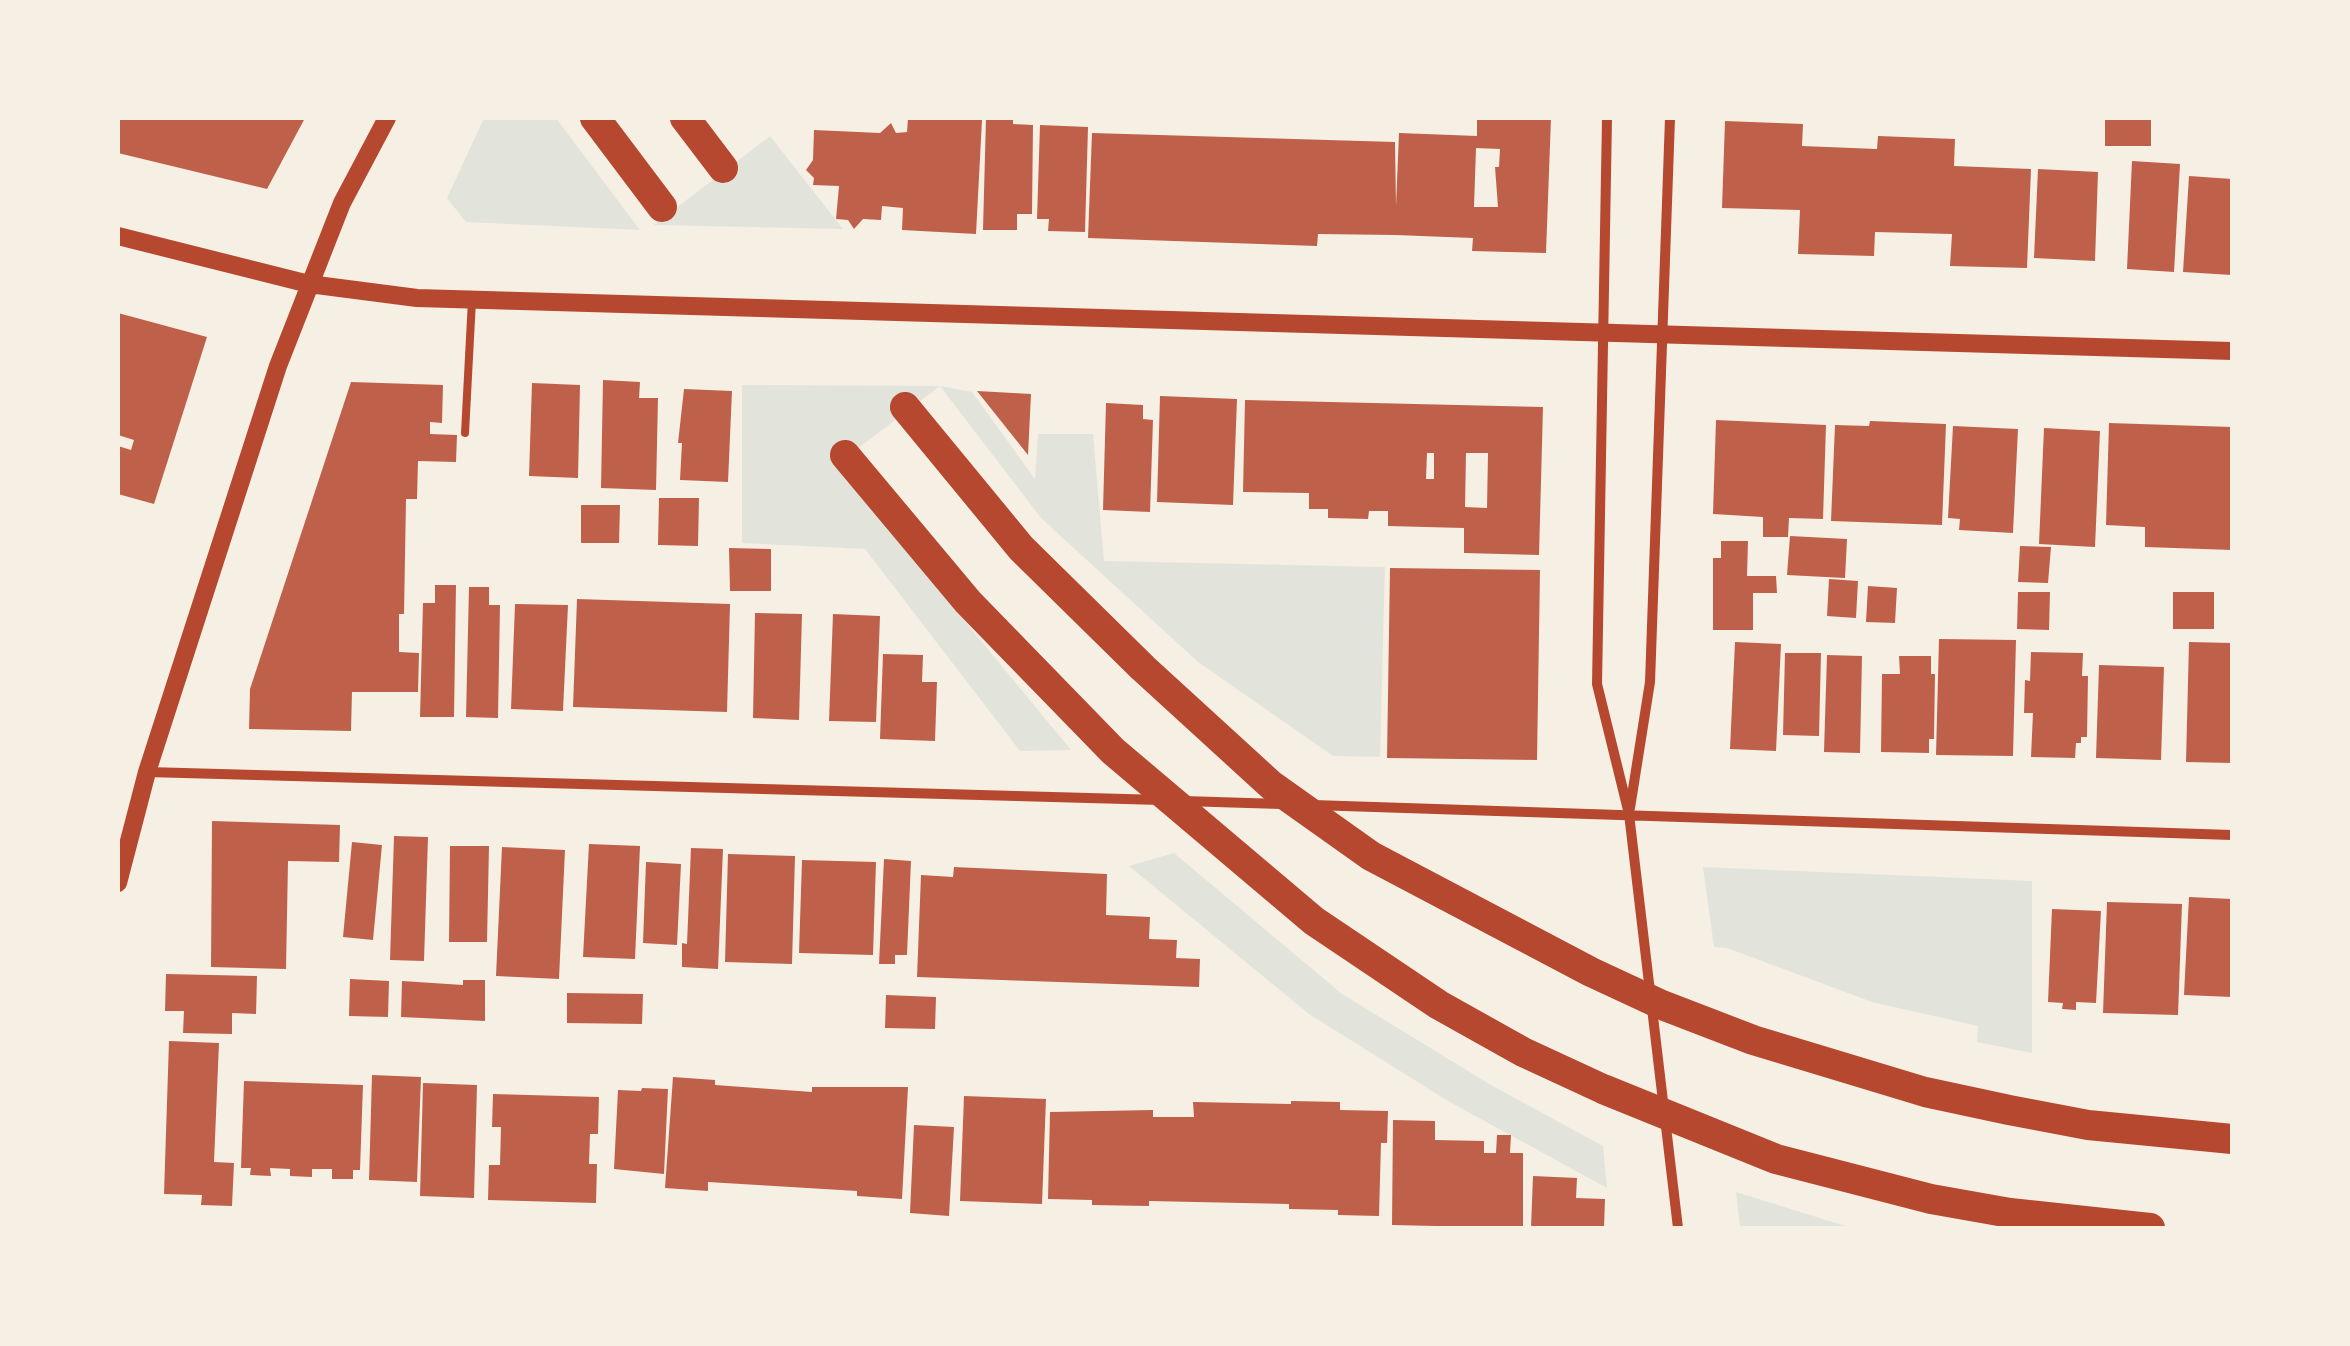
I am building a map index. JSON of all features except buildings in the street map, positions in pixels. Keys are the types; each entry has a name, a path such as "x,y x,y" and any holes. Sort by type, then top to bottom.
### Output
{"highway":[{"path":"594,118 662,207"},
{"path":"684,118 722,168"},
{"path":"905,407 1021,548 1143,668 1270,786 1371,856 1592,972 1662,1005 1754,1040 1926,1092 2009,1110 2088,1125 2232,1139"},
{"path":"845,455 968,602 1113,751 1314,920 1438,1005 1604,1090 1776,1160 1931,1199 2010,1213 2150,1228"}],"street":[{"path":"118,884 147,772 278,366 342,203 387,118"},
{"path":"1607,118 1598,684 1629,814 1678,1228"},
{"path":"1629,814 1650,682 1670,118"},
{"path":"118,236 308,284 384,296 2232,351"},
{"path":"147,772 2232,835"}],"lane":[{"path":"466,433 472,300"}],"shaded area":[{"path":"484,118 556,118 640,230 466,222 447,198"},
{"path":"770,136 843,229 654,225"},
{"path":"742,385 940,386 836,465 1071,750 1020,751 865,549 742,543"},
{"path":"940,386 972,392 1035,479 1038,434 1093,434 1104,561 1385,567 1380,757 1333,756 1198,662 1041,518"},
{"path":"1174,853 1342,994 1491,1085 1603,1146 1607,1188 1448,1101 1309,1014 1129,866"},
{"path":"1703,867 2032,881 2032,1053 1977,1042 1978,1026 1872,1002 1727,948 1714,947"},
{"path":"1736,1192 1852,1228 1740,1228"}]}
